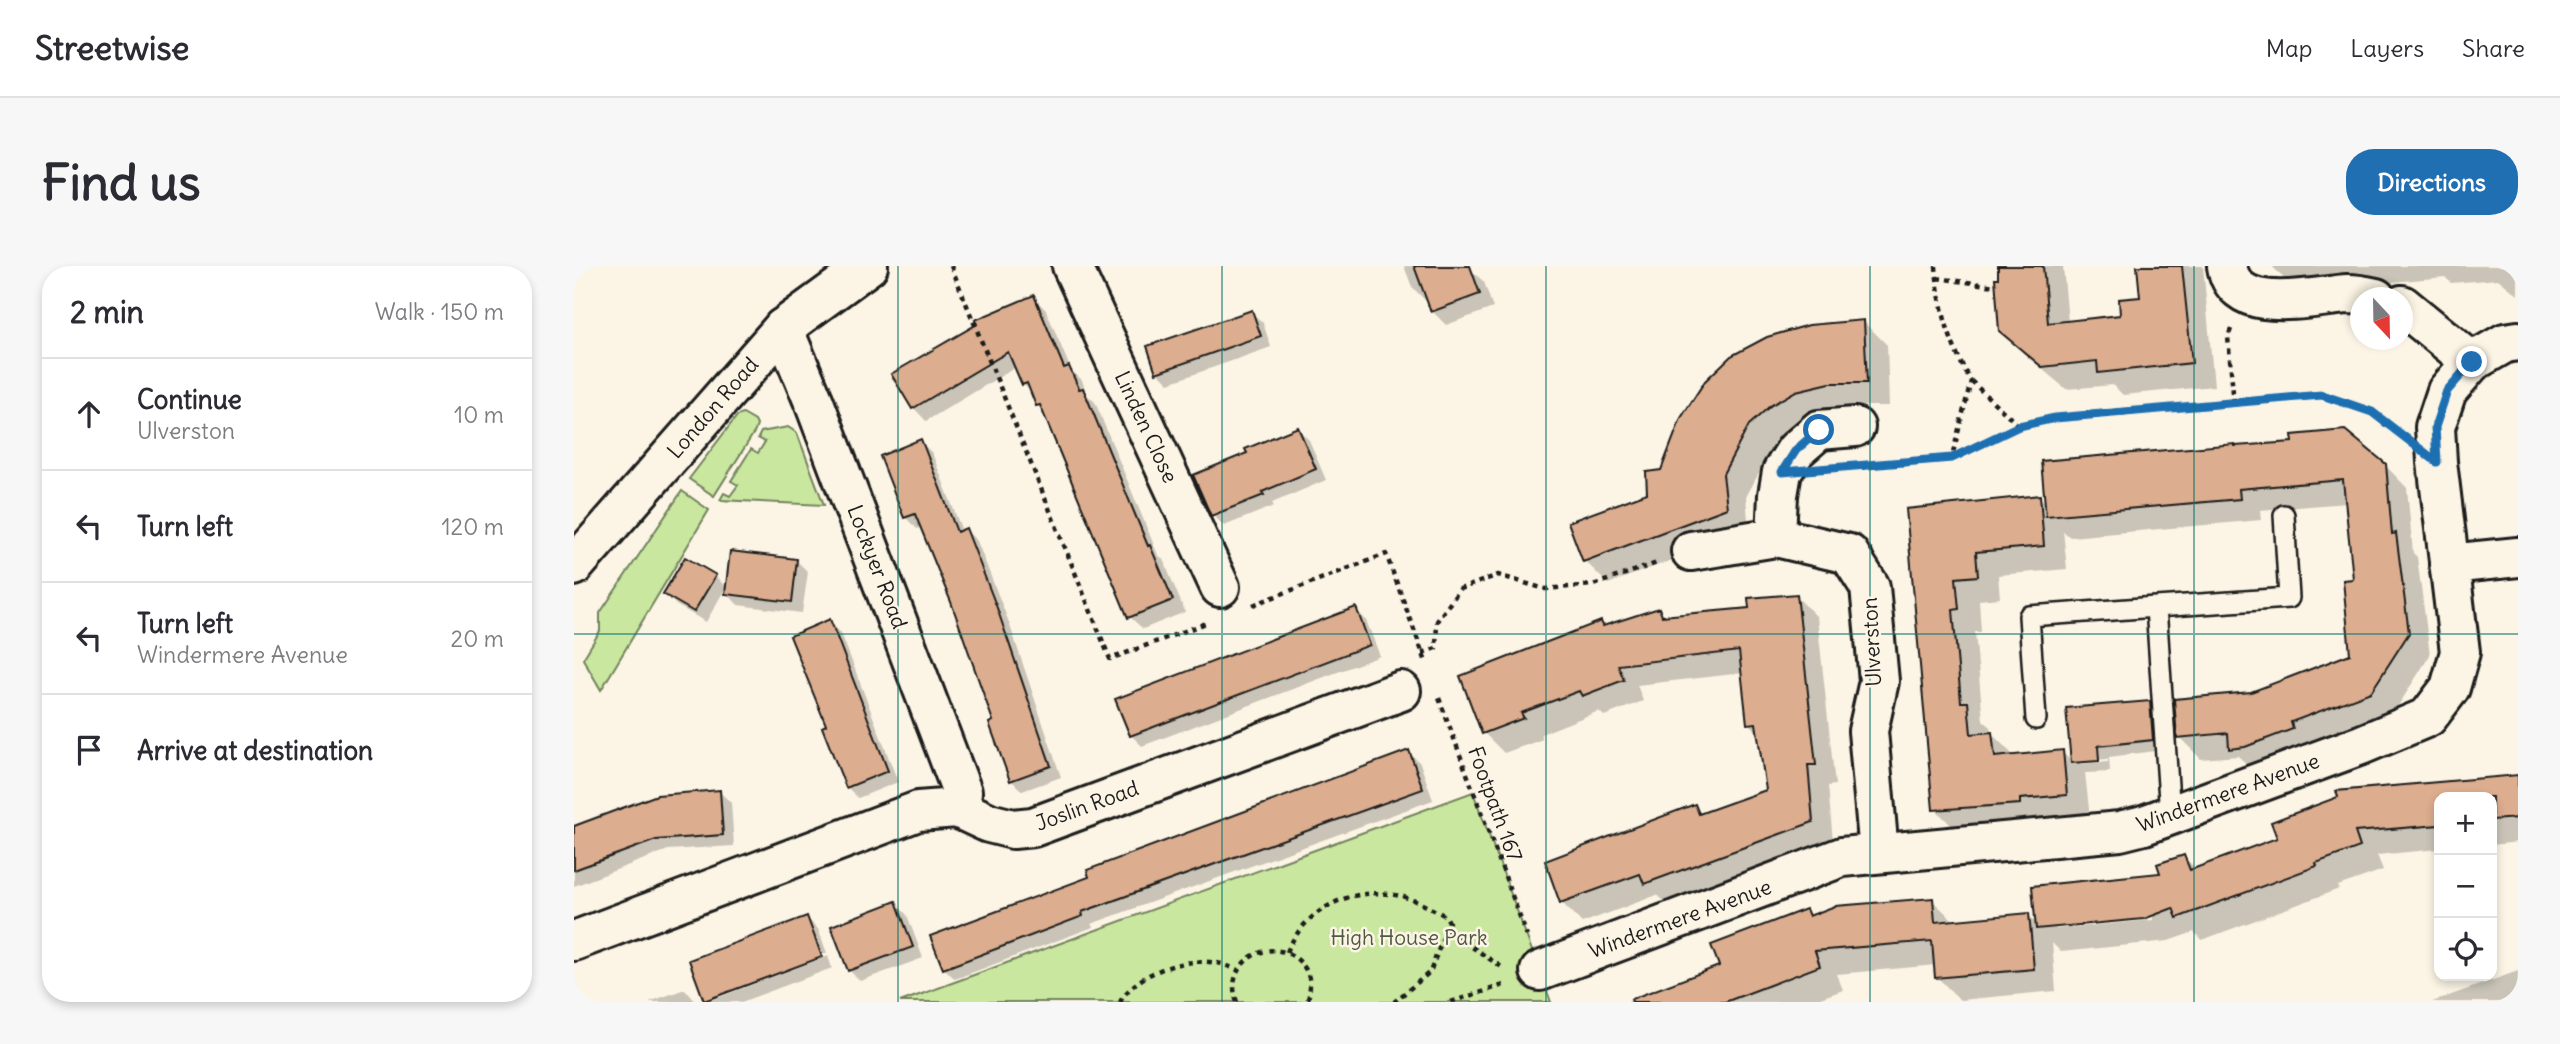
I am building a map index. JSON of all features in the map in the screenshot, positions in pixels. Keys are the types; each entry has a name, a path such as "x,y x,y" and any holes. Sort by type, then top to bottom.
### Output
{"street":[{"name":"London Road","path":"574,566 783,328 868,266"},
{"name":"Linden Close","path":"1072,266 1220,587"},
{"path":"2237,281 2268,301 2350,294"},
{"path":"2413,313 2472,362"},
{"name":"Lockyer Road","path":"783,328 814,402 962,792 957,808"},
{"name":"Windermere Avenue","path":"1521,974 1842,857 2120,831 2170,815 2428,717 2451,688 2459,652 2435,427 2447,391 2472,362 2505,343 2518,341"},
{"path":"1776,537 1782,472 1796,450 1819,430 1855,427"},
{"name":"Ulverston","path":"1691,551 1776,537 1849,554 1870,587 1879,681 1868,731 1879,853"},
{"path":"2449,564 2518,556"},
{"name":"Joslin Road","path":"574,940 918,811 957,808 1013,829 1033,827 1401,691"}],"lane":[{"path":"2036,719 2029,615 2289,598 2284,515"},
{"path":"2156,607 2170,815"}],"path":[{"path":"1936,266 1942,307 1960,364 1971,381 2019,426"},
{"path":"1937,278 1995,286"},
{"path":"2234,404 2228,337 2237,281"},
{"path":"1952,458 1971,381"},
{"path":"1854,468 1952,458 2019,426 2055,418 2322,395 2372,412 2437,462"},
{"path":"1422,653 1436,648 1437,621 1460,589 1498,575 1545,589 1593,585 1691,551"},
{"name":"Footpath 167","path":"1401,691 1432,680 1521,974"},
{"path":"1287,952 1293,937 1325,906 1365,892 1401,896 1446,916 1449,922 1447,930 1430,972 1394,1002"},
{"path":"1447,930 1521,974"},
{"path":"1237,1002 1234,983 1238,970 1247,959 1259,952 1273,950 1287,952 1301,962 1309,977 1310,994 1307,1002"},
{"path":"1120,1002 1127,989 1145,977 1183,963 1217,963 1238,970"},
{"path":"1451,1002 1521,974"}],"green space":[{"path":"743,414 755,421 755,431 714,496 689,479 737,416"},
{"path":"788,427 797,433 824,505 720,500 724,493 730,496 738,485 731,481 751,449 758,453 765,442 758,438 761,432"},
{"path":"682,491 709,510 601,690 583,659 600,631 600,613"},
{"name":"High House Park","path":"1473,792 1551,1002 900,1002"}],"building":[{"path":"1414,266 1470,266 1480,294 1431,312"},
{"path":"1998,266 2043,266 2048,323 2120,315 2119,299 2140,297 2137,266 2182,266 2192,363 2098,373 2097,361 2042,367 1999,331 1995,278 1998,278"},
{"path":"1034,295 1064,368 1069,366 1079,389 1083,388 1173,600 1128,618 1040,405 1036,406 1027,383 1022,385 1008,352 912,409 891,374 977,324 975,320"},
{"path":"1252,310 1261,336 1156,373 1147,346"},
{"path":"1864,320 1867,383 1830,383 1796,391 1770,406 1749,425 1723,474 1727,508 1583,562 1568,522 1647,493 1646,472 1661,470 1681,418 1705,381 1731,356 1767,337 1809,325"},
{"path":"1298,427 1316,469 1262,492 1264,495 1211,516 1193,475 1247,453 1245,449"},
{"path":"2345,430 2386,464 2392,534 2396,533 2409,633 2371,692 2291,722 2293,729 2245,747 2229,749 2228,733 2177,738 2174,699 2251,692 2350,654 2343,580 2353,579 2343,480 2239,489 2240,499 2046,516 2041,461 2235,444 2293,442 2292,435"},
{"path":"921,439 957,532 966,528 997,608 1051,766 1010,781 989,723 993,721 951,602 915,514 904,518 880,456"},
{"path":"2040,495 2044,546 1976,552 1978,576 1956,578 1959,609 1953,610 1961,702 1968,702 1971,734 1992,732 1995,757 2063,750 2067,795 2020,799 2020,804 1933,810 1906,509"},
{"path":"730,551 797,559 792,602 725,594"},
{"path":"685,557 716,575 694,612 663,594"},
{"path":"1797,594 1816,765 1808,765 1813,822 1644,884 1640,874 1560,903 1545,861 1695,804 1699,814 1766,790 1756,723 1747,724 1739,651 1618,665 1624,680 1582,696 1579,691 1521,713 1524,718 1482,734 1460,676 1601,621 1603,626 1659,608 1662,616 1749,608 1748,598"},
{"path":"1356,607 1370,645 1130,736 1115,699"},
{"path":"830,619 888,771 846,788 822,727 826,725 790,636"},
{"path":"2150,701 2153,740 2098,746 2099,761 2071,763 2066,708"},
{"path":"1409,750 1423,789 1082,912 1083,916 943,969 930,936 1089,877 1087,870"},
{"path":"2518,775 2518,818 2497,820 2497,792 2434,792 2434,825 2355,832 2360,847 2316,863 2317,866 2177,918 2173,908 2144,919 2036,929 2032,886 2160,873 2157,864 2184,855 2190,870 2277,838 2271,822 2338,797 2336,791"},
{"path":"720,790 723,835 656,840 574,870 574,826 657,795"},
{"path":"1933,898 1935,922 2029,913 2034,969 1935,978 1932,941 1815,951 1820,966 1725,1002 1632,1002 1631,999 1719,966 1711,945 1806,909 1809,916 1835,906"},
{"path":"896,901 913,947 848,971 831,926"},
{"path":"807,916 822,957 704,1001 689,960"}],"route":[{"path":"1819,430 1796,450 1782,472 1952,458 2019,426 2055,418 2322,395 2372,412 2437,462 2435,427 2447,391 2472,362"}]}
